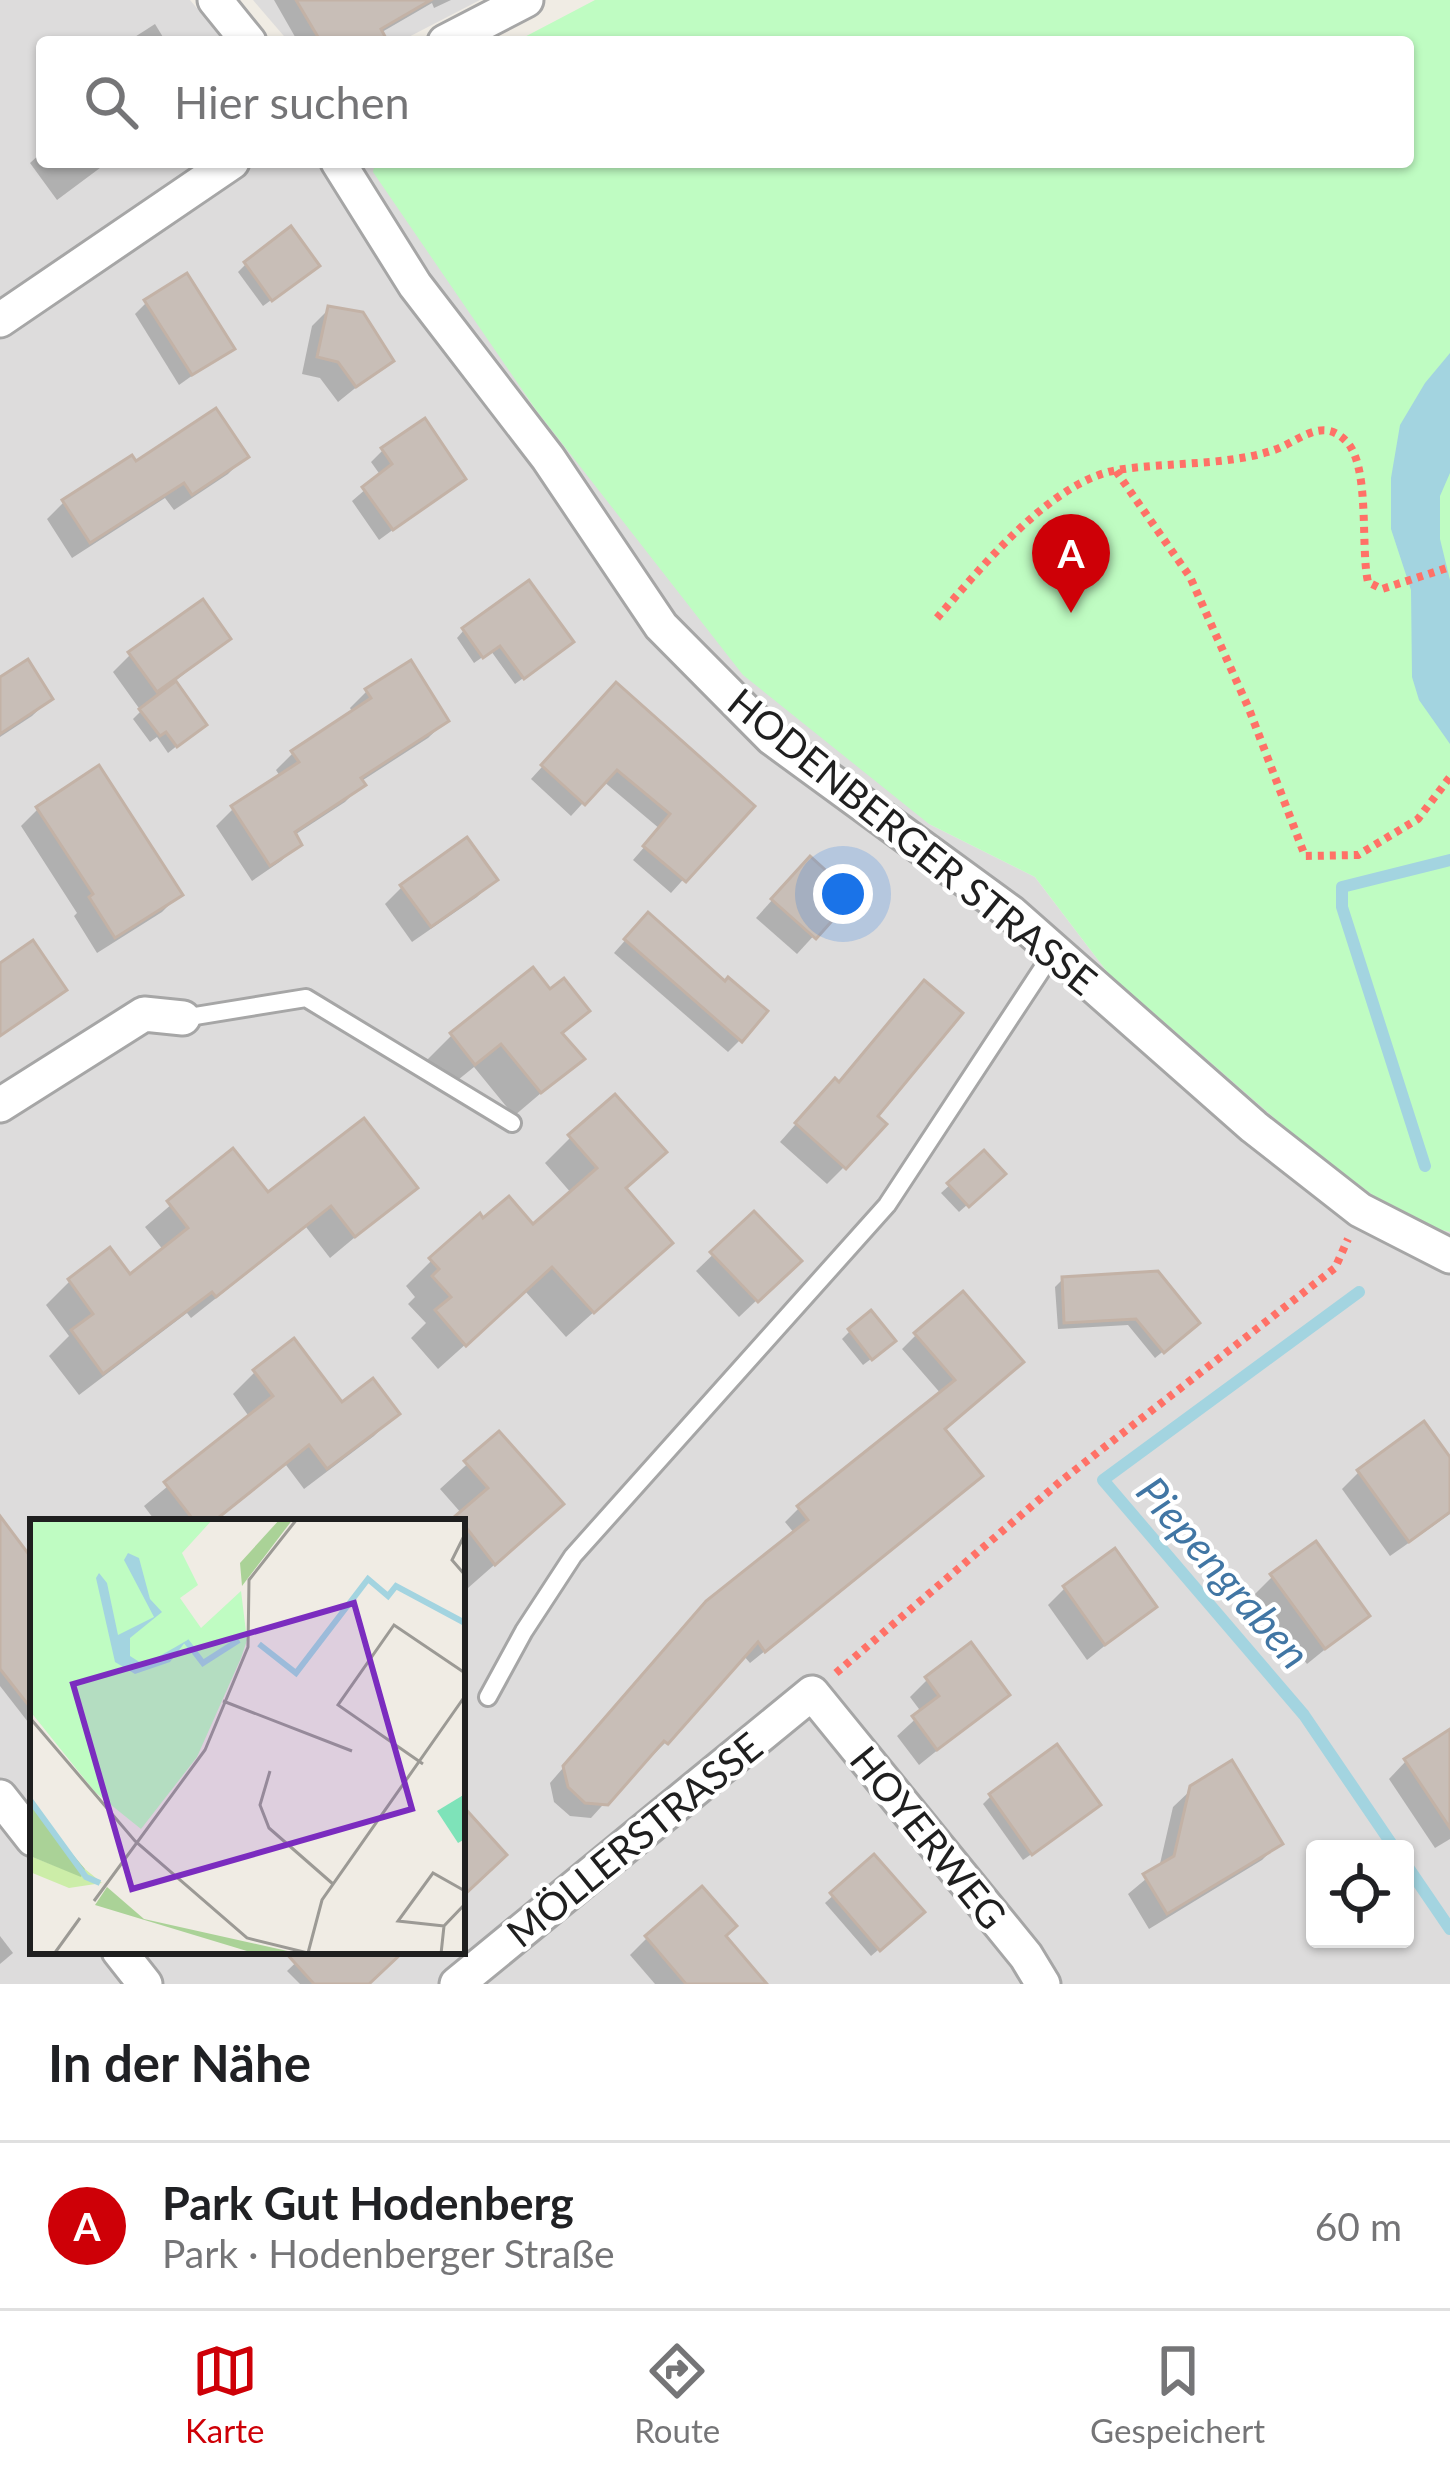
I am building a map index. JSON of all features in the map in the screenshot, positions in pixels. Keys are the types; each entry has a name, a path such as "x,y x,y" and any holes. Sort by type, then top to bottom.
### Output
{"street":[{"path":"215,0 244,36"},
{"path":"457,36 526,0"},
{"path":"0,320 223,168"},
{"name":"HODENBERGER STRASSE","path":"342,168 415,284 548,458 661,626 772,738 1010,912 1254,1127 1360,1210 1450,1256"},
{"path":"0,1105 144,1014 183,1018"},
{"name":"MÖLLERSTRASSE","path":"457,1984 812,1693"},
{"name":"HOYERWEG","path":"812,1693 1026,1956 1042,1984"},
{"path":"0,1796 30,1835"},
{"path":"121,1954 145,1984"}],"lane":[{"path":"488,1697 573,1556 886,1205 1054,951"},
{"path":"183,1018 306,998 512,1123"}],"path":[{"path":"937,618 1004,541 1086,478 1269,452 1316,429 1331,430 1349,443 1359,470 1368,582 1382,589 1450,567"},
{"path":"1116,471 1190,577 1249,709 1305,856 1358,855 1418,819 1450,777"},
{"path":"812,1693 1061,1481 1335,1268 1360,1210"}],"shaded area":[{"path":"0,0 190,0 220,36 36,36 36,168 374,168 536,410 929,824 1035,877 1108,973 1409,1222 1450,1232 1450,1984 0,1984"},
{"path":"253,0 480,0 411,36 284,36"}],"green space":[{"path":"595,0 1450,0 1450,1232 1409,1222 1304,1144 1108,973 1035,877 929,824 743,675 536,410 373,172 374,168 1414,168 1414,36 526,36"}],"water":[{"path":"1450,353 1450,473 1440,496 1440,539 1450,580 1450,744 1419,700 1412,677 1411,590 1391,529 1391,478 1400,425"}],"building":[{"path":"296,0 431,0 381,29 385,36 317,36"},
{"path":"291,226 320,266 272,301 244,262"},
{"path":"187,273 235,349 192,375 144,300"},
{"path":"328,306 363,312 394,361 356,387 338,362 317,357"},
{"path":"216,408 249,457 192,495 184,483 90,543 62,500 132,455 136,461"},
{"path":"425,418 466,479 393,530 362,487 392,464 381,448"},
{"path":"529,580 574,642 524,679 500,646 483,658 462,628"},
{"path":"203,599 231,639 157,692 128,652"},
{"path":"28,659 53,699 0,734 0,677"},
{"path":"411,660 449,721 361,778 366,785 295,832 302,845 270,866 231,806 299,762 291,751 371,698 365,689"},
{"path":"176,681 207,725 177,747 166,732 160,736 139,709"},
{"path":"616,682 755,806 686,882 643,846 670,814 617,770 585,805 541,765"},
{"path":"99,765 183,895 115,938 89,897 93,894 36,807"},
{"path":"467,837 498,880 431,927 400,885"},
{"path":"810,856 854,896 816,939 771,899"},
{"path":"648,912 725,981 728,977 768,1011 742,1042 624,939"},
{"path":"33,940 67,990 0,1036 0,963"},
{"path":"533,967 550,989 564,978 590,1011 562,1033 585,1059 541,1093 501,1044 475,1065 450,1033"},
{"path":"924,980 963,1013 878,1116 887,1124 846,1169 795,1123 835,1078 839,1082"},
{"path":"615,1094 667,1152 626,1188 673,1243 594,1313 552,1267 466,1346 435,1310 451,1297 432,1276 439,1269 429,1258 480,1213 483,1218 509,1196 533,1224 597,1168 568,1135"},
{"path":"364,1118 418,1188 355,1237 331,1206 216,1297 212,1292 103,1374 71,1330 93,1314 68,1279 110,1247 130,1274 188,1228 167,1201 233,1148 268,1192"},
{"path":"984,1150 1006,1174 969,1207 947,1183"},
{"path":"754,1211 802,1261 758,1302 710,1252"},
{"path":"1158,1271 1200,1323 1164,1353 1136,1319 1064,1323 1062,1277"},
{"path":"963,1291 1024,1362 945,1429 983,1476 765,1652 758,1642 608,1805 585,1803 568,1787 563,1766 706,1601 808,1520 797,1506 955,1380 914,1333"},
{"path":"871,1310 896,1341 872,1360 848,1329"},
{"path":"294,1338 342,1402 373,1378 400,1414 327,1469 309,1445 217,1519 193,1519 164,1482 273,1396 253,1370"},
{"path":"1424,1421 1450,1457 1450,1512 1409,1542 1357,1470"},
{"path":"499,1431 564,1504 495,1565 465,1526 465,1519 454,1517 488,1488 464,1461"},
{"path":"0,1516 30,1556 30,1707 0,1669"},
{"path":"1316,1541 1370,1616 1325,1649 1270,1574"},
{"path":"1115,1548 1157,1607 1105,1645 1063,1586"},
{"path":"971,1642 1010,1695 937,1750 912,1716 939,1696 925,1677"},
{"path":"1450,1729 1450,1828 1404,1759"},
{"path":"1057,1744 1101,1805 1032,1855 989,1794"},
{"path":"1232,1760 1283,1844 1167,1914 1143,1874 1174,1856 1190,1786"},
{"path":"465,1808 507,1855 465,1894"},
{"path":"874,1854 925,1912 880,1951 830,1893"},
{"path":"702,1886 737,1926 726,1936 767,1984 686,1984 645,1936"},
{"path":"287,1954 401,1954 369,1984 314,1984"}],"waterway":[{"name":"Piepengraben","path":"1425,1166 1342,907 1342,887 1450,860"},
{"name":"Piepengraben","path":"1359,1292 1103,1480 1304,1715 1389,1840"},
{"name":"Piepengraben","path":"1414,1876 1450,1929"}],"place":[{"name":"Park Gut Hodenberg","path":"1071,613"}]}
